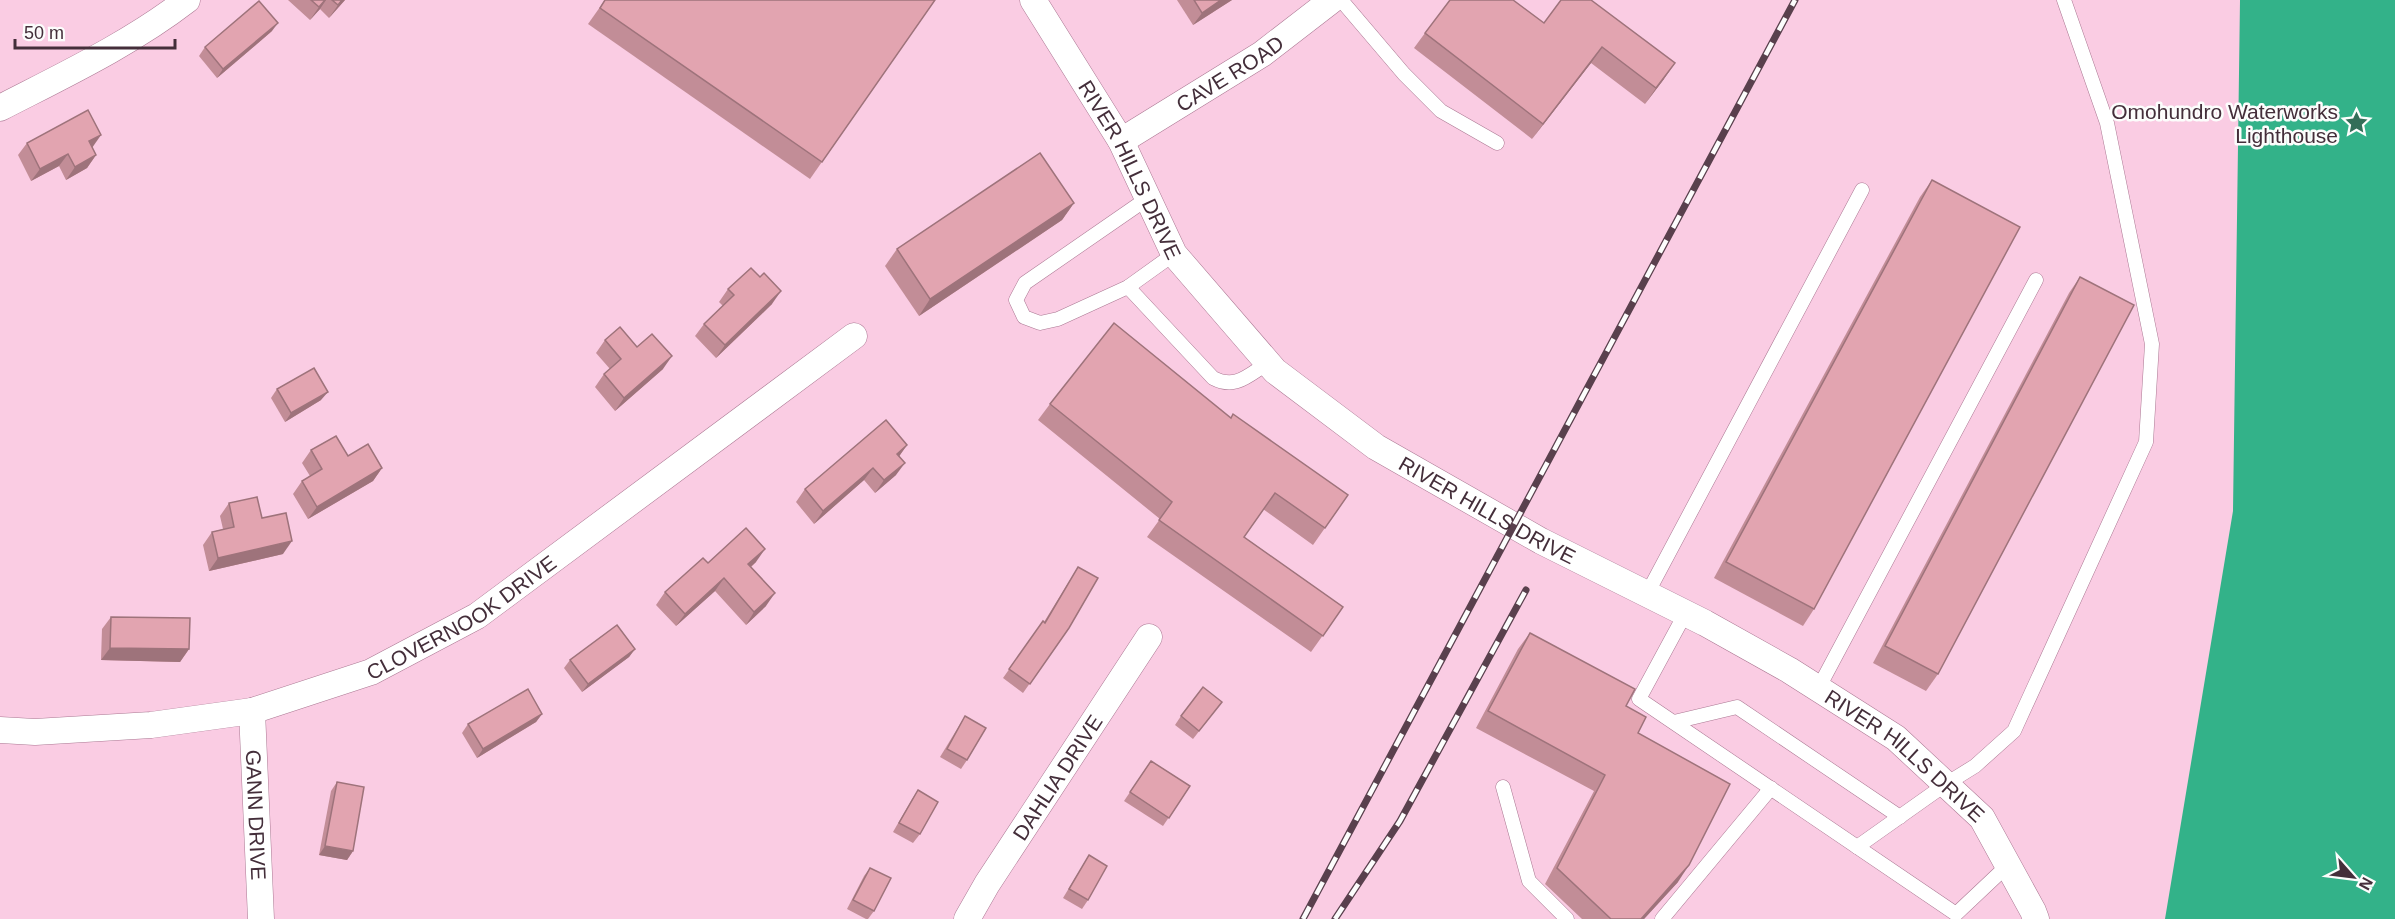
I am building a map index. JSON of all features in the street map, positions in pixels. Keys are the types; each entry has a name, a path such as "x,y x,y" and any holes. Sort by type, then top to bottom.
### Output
{"street":[{"path":"0,108 96,59 153,26 187,0"},
{"name":"RIVER HILLS DRIVE","path":"1033,0 1121,141 1174,254 1275,370 1376,447 1541,541 1705,623 1896,738 1982,818 2036,919"},
{"name":"CAVE ROAD","path":"1121,141 1262,54 1332,0"},
{"name":"CLOVERNOOK DRIVE","path":"0,730 34,732 151,725 252,711 372,672 477,616 854,336"},
{"name":"DAHLIA DRIVE","path":"968,919 987,884 1149,637"},
{"name":"GANN DRIVE","path":"252,711 261,919"}],"lane":[{"path":"1341,0 1404,74 1441,111 1497,143"},
{"path":"1857,847 1946,784 1976,766 2014,731 2146,442 2152,344 2107,123 2064,0"},
{"path":"1647,594 1862,190"},
{"path":"1148,198 1025,284 1016,300 1024,317 1040,323 1058,319 1128,287 1174,254"},
{"path":"1818,689 2036,280"},
{"path":"1128,287 1213,378 1224,383 1234,383 1268,363"},
{"path":"1685,614 1639,699 1956,914 2008,866"},
{"path":"1674,722 1737,707 1900,817"},
{"path":"1503,787 1529,881 1567,919"},
{"path":"1662,919 1771,788"}],"shaded area":[{"path":"2240,0 2395,0 2395,919 2165,919 2233,511"}],"building":[{"path":"311,0 325,0 319,7"},
{"path":"332,0 342,0 338,5"},
{"path":"605,0 935,0 822,162 600,8"},
{"path":"1194,0 1221,0 1202,13"},
{"path":"1450,0 1513,0 1544,23 1561,0 1591,0 1675,63 1656,88 1602,47 1543,124 1425,33"},
{"path":"259,1 278,23 223,69 205,47"},
{"path":"88,110 101,135 89,141 96,155 75,167 68,154 40,169 27,143"},
{"path":"1040,153 1074,203 930,299 897,249"},
{"path":"1932,180 2020,227 1814,609 1726,562"},
{"path":"751,268 760,277 764,273 781,291 725,345 704,324 734,295 728,289"},
{"path":"2080,277 2134,305 1938,674 1885,646"},
{"path":"1114,323 1231,418 1233,414 1348,495 1325,528 1275,493 1244,537 1343,607 1323,636 1159,520 1172,502 1050,404"},
{"path":"620,327 637,347 652,334 672,356 624,398 604,374 621,359 605,340"},
{"path":"314,368 328,392 291,413 277,389"},
{"path":"886,420 907,445 897,454 905,463 884,480 873,468 823,511 805,489"},
{"path":"336,436 348,456 368,444 382,468 317,507 302,481 322,469 311,450"},
{"path":"257,497 262,518 286,513 292,541 218,558 212,532 234,527 229,503"},
{"path":"746,528 765,549 748,564 775,593 754,612 724,578 685,614 665,592 703,558 708,563"},
{"path":"1078,567 1098,578 1069,628 1030,684 1009,669 1043,621 1045,623"},
{"path":"111,617 190,618 189,649 110,648"},
{"path":"617,625 635,649 588,684 570,660"},
{"path":"1530,633 1635,689 1626,706 1646,717 1638,733 1730,784 1689,865 1641,919 1611,919 1557,868 1605,775 1488,711"},
{"path":"1203,687 1222,702 1199,731 1181,716"},
{"path":"528,689 542,714 483,749 468,724"},
{"path":"965,716 986,728 967,760 947,749"},
{"path":"1151,761 1190,786 1169,818 1130,792"},
{"path":"337,782 364,787 353,851 325,846"},
{"path":"918,790 938,802 920,834 899,823"},
{"path":"1089,855 1107,866 1088,900 1069,889"},
{"path":"870,868 891,878 874,911 853,900"}],"railway":[{"path":"1303,919 1795,0"},
{"path":"1335,919 1400,821 1526,590"}],"place":[{"name":"Omohundro Waterworks Lighthouse","path":"2356,123"}]}
